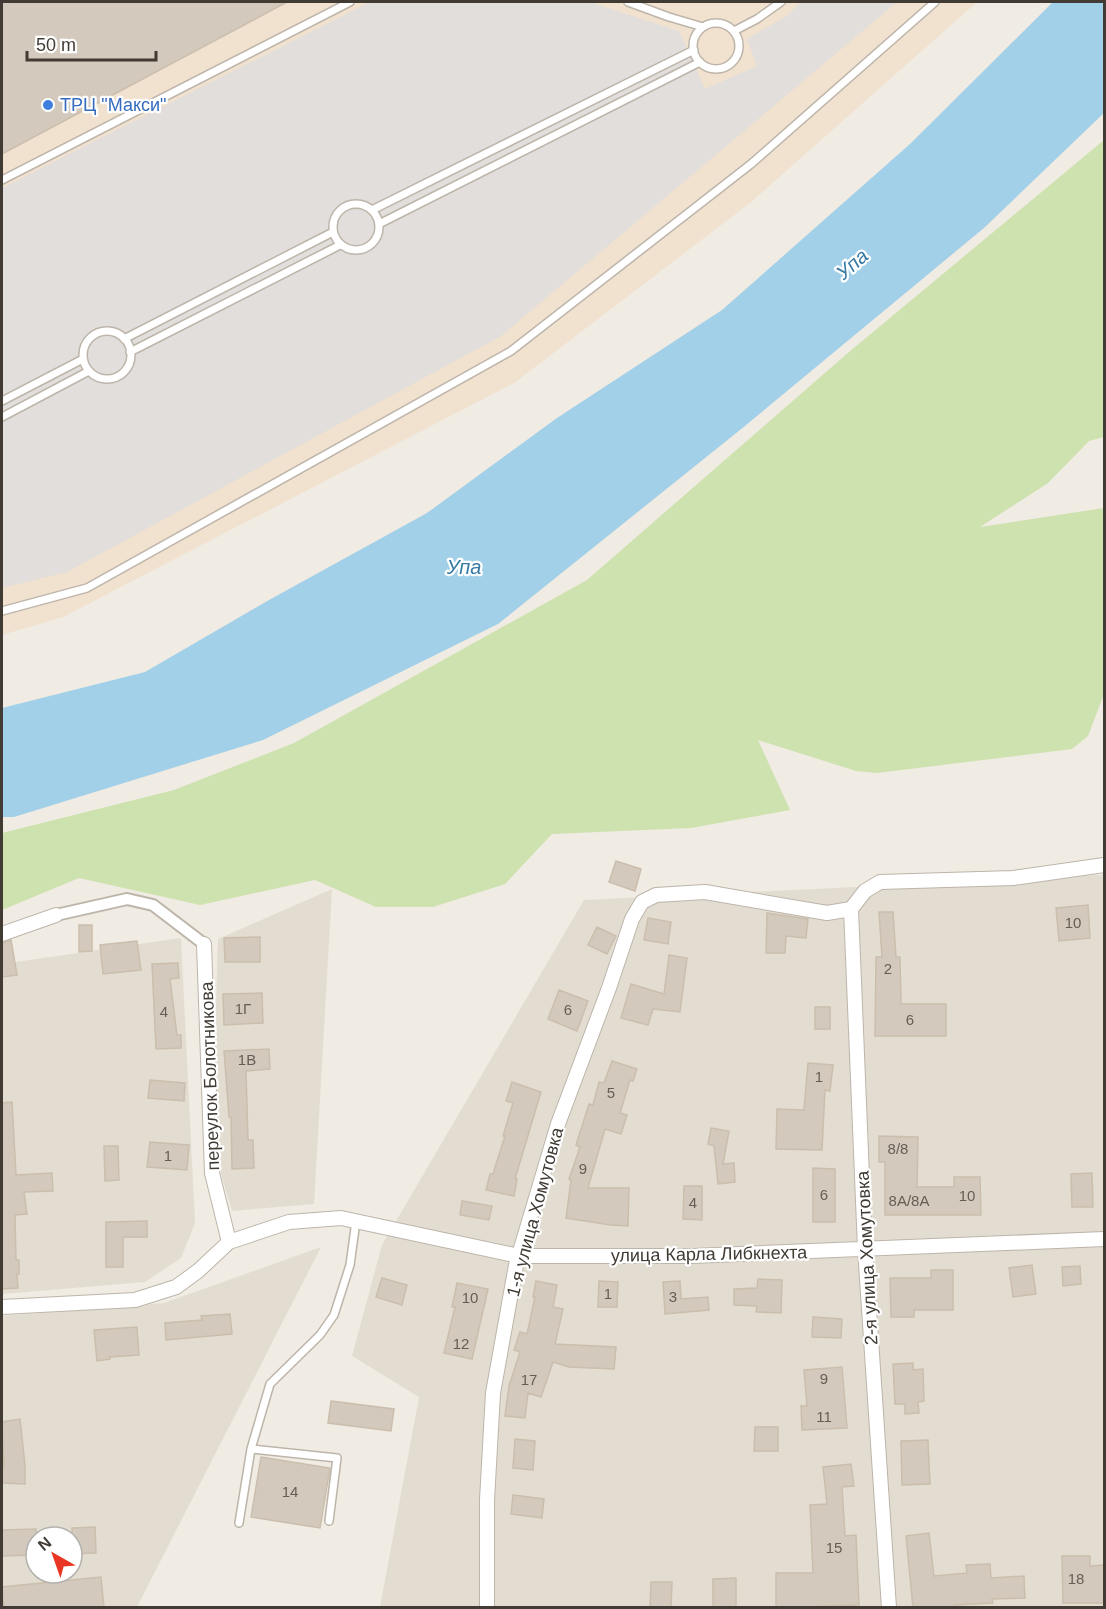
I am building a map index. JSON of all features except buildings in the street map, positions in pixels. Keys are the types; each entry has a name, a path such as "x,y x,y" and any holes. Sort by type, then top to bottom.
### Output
{"street":[{"path":"851,909 865,891 880,882 1013,878 1104,865"},
{"name":"1-я улица Хомутовка","path":"486,1608 487,1500 493,1393 519,1256 558,1124 632,919 642,902 656,895 705,892 827,913 851,909"},
{"path":"2,934 56,915 127,899 153,905 204,944"},
{"name":"2-я улица Хомутовка","path":"851,909 865,1249 889,1608"},
{"name":"переулок Болотникова","path":"204,944 212,1173 229,1242"},
{"name":"улица Карла Либкнехта","path":"229,1242 289,1222 341,1218 519,1256 692,1256 1104,1239"},
{"path":"2,1307 135,1300 176,1287 198,1271 229,1242"}],"lane":[{"path":"2,180 350,2"},
{"path":"628,2 703,27 716,23 729,27 734,31 739,44 732,63 719,69 712,69 700,62 694,50 695,37 703,27"},
{"path":"734,31 757,19 781,2"},
{"path":"2,611 84,589 511,351 752,164 935,2"},
{"path":"372,210 694,50"},
{"path":"379,224 700,62"},
{"path":"358,204 372,210 379,224 377,238 366,248 353,250 340,245 333,232 334,218 346,206 358,204"},
{"path":"124,339 333,232"},
{"path":"130,352 340,245"},
{"path":"108,331 124,339 130,352 128,366 117,376 102,378 89,372 83,359 84,347 91,337 108,331"},
{"path":"2,401 83,359"},
{"path":"2,417 89,372"},
{"path":"239,1524 251,1449 270,1384 320,1335 334,1315 350,1265 356,1221"},
{"path":"251,1449 337,1458 329,1521"}],"shaded area":[{"path":"2,2 977,2 750,203 514,383 63,617 2,635"},
{"path":"370,2 590,2 679,31 705,89 757,66 747,39 788,15 800,2 897,2 501,336 67,572 2,588 2,188"},
{"path":"1104,875 1104,1607 380,1607 419,1397 352,1356 382,1245 584,900"},
{"path":"332,889 314,1204 232,1211 218,1163 214,1073 218,939"},
{"path":"181,938 195,1223 181,1258 145,1282 2,1294 2,964"},
{"path":"321,1247 137,1607 2,1608 2,1316 164,1303"}],"green space":[{"path":"1104,140 1104,437 1089,441 1048,483 980,527 1104,508 1104,694 1088,736 1072,749 877,773 856,771 758,740 790,810 691,828 552,834 505,884 433,907 376,907 315,880 200,905 79,878 2,910 2,833 174,790 294,743 587,580 849,352"}],"water":[{"name":"Упа","path":"1053,2 1104,2 1104,113 984,228 740,430 498,624 263,740 14,817 2,817 2,708 145,672 269,600 427,513 557,418 722,310 910,144"}],"place":[{"name":"ТРЦ \"Макси\"","path":"48,105"}]}
